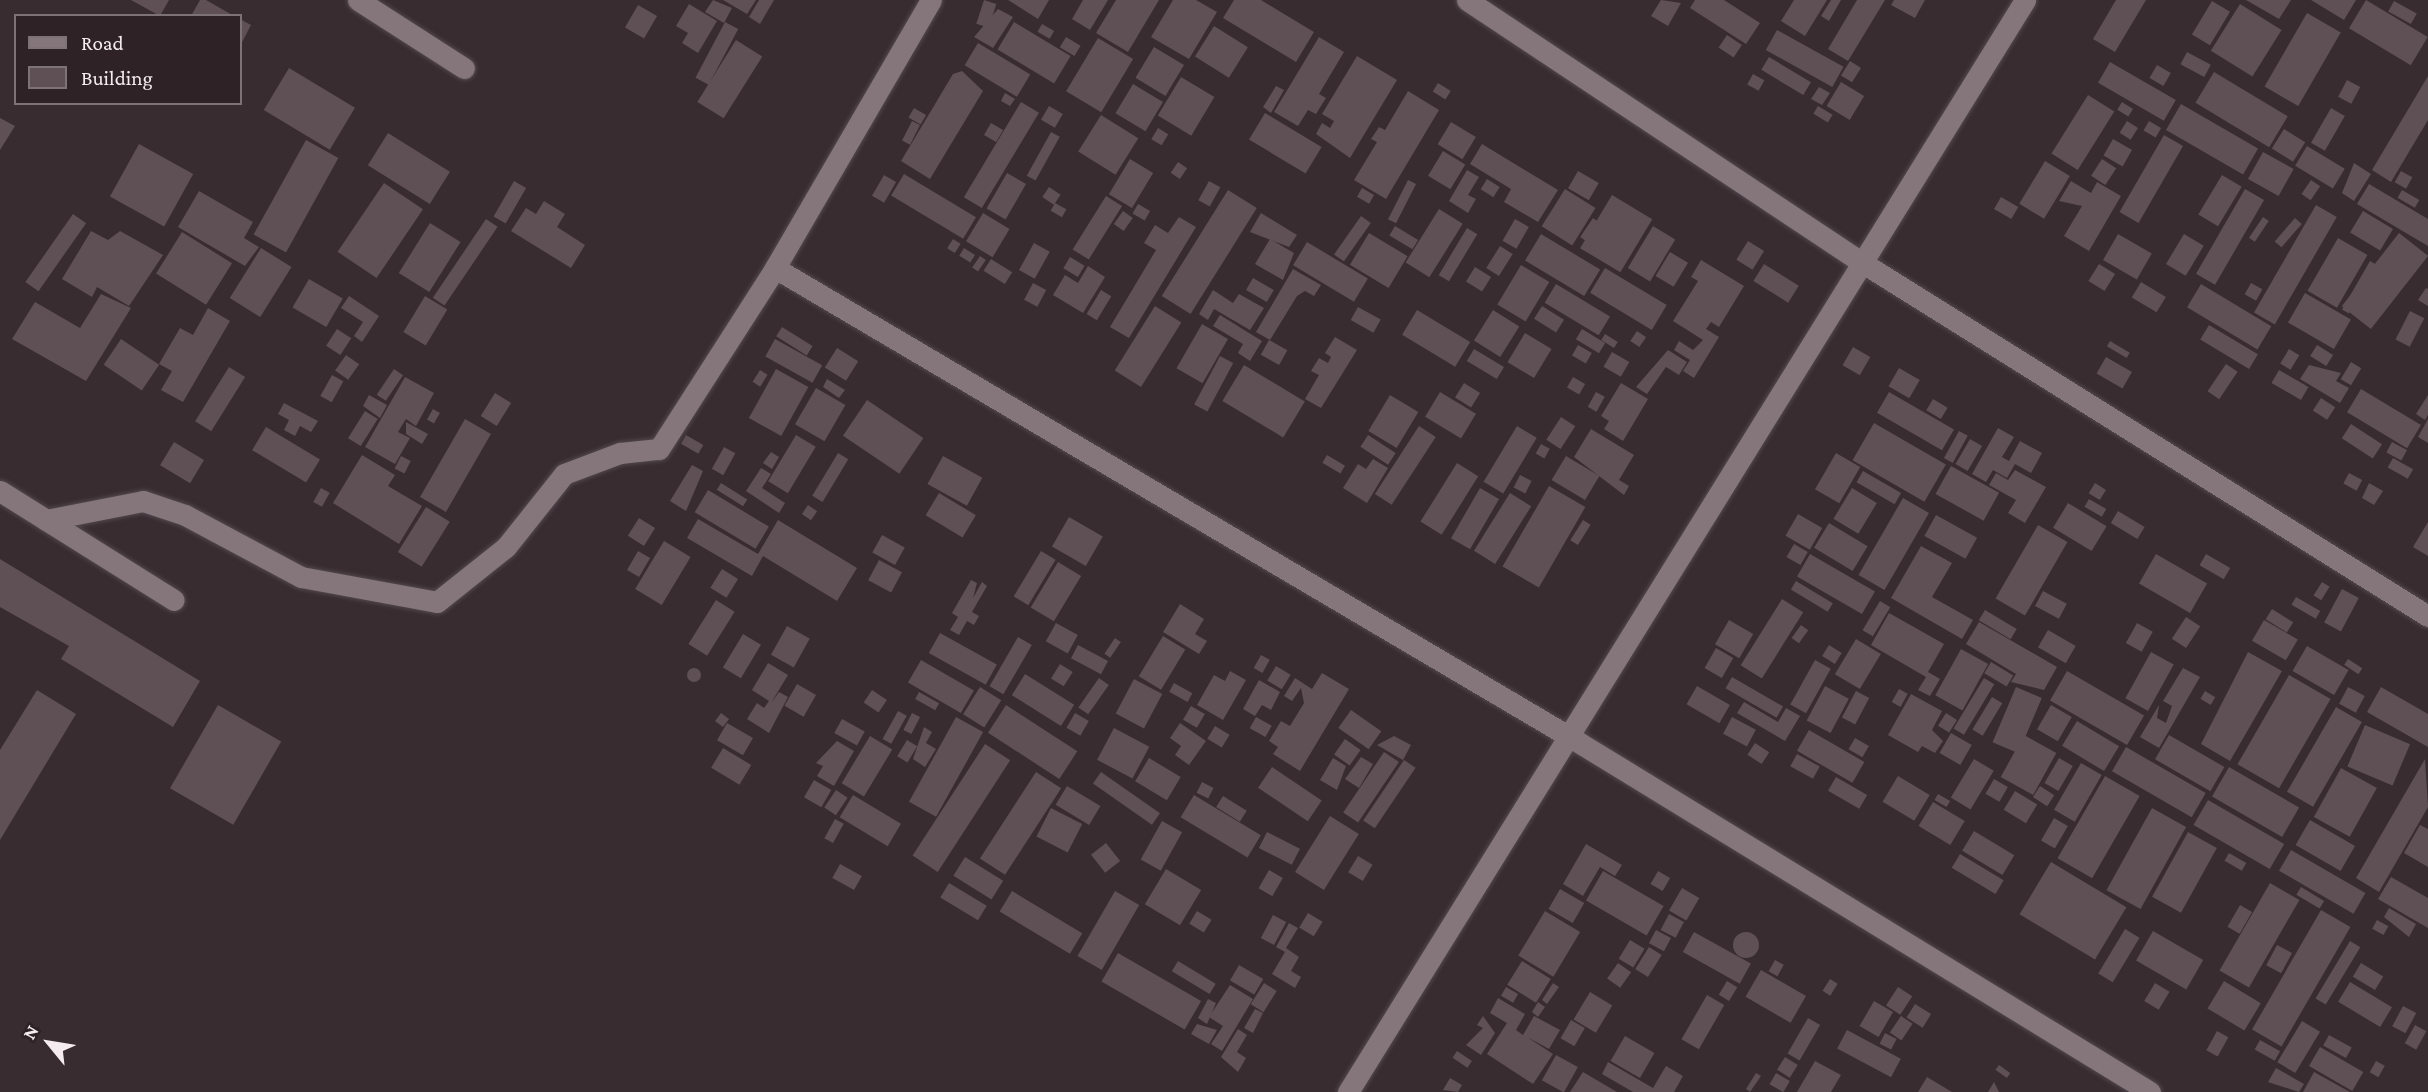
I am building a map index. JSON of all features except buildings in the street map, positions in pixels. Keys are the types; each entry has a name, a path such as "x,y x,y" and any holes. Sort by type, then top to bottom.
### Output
{"street":[{"path":"358,0 464,68"},
{"path":"46,520 143,501 185,515 301,578 437,602 506,547 564,474 620,453 659,450 775,268 931,0"},
{"path":"1467,0 1866,265 2428,616"},
{"path":"1348,1092 1866,265 2025,0"},
{"path":"775,268 1570,737 2150,1092"},
{"path":"0,491 174,600"}]}
